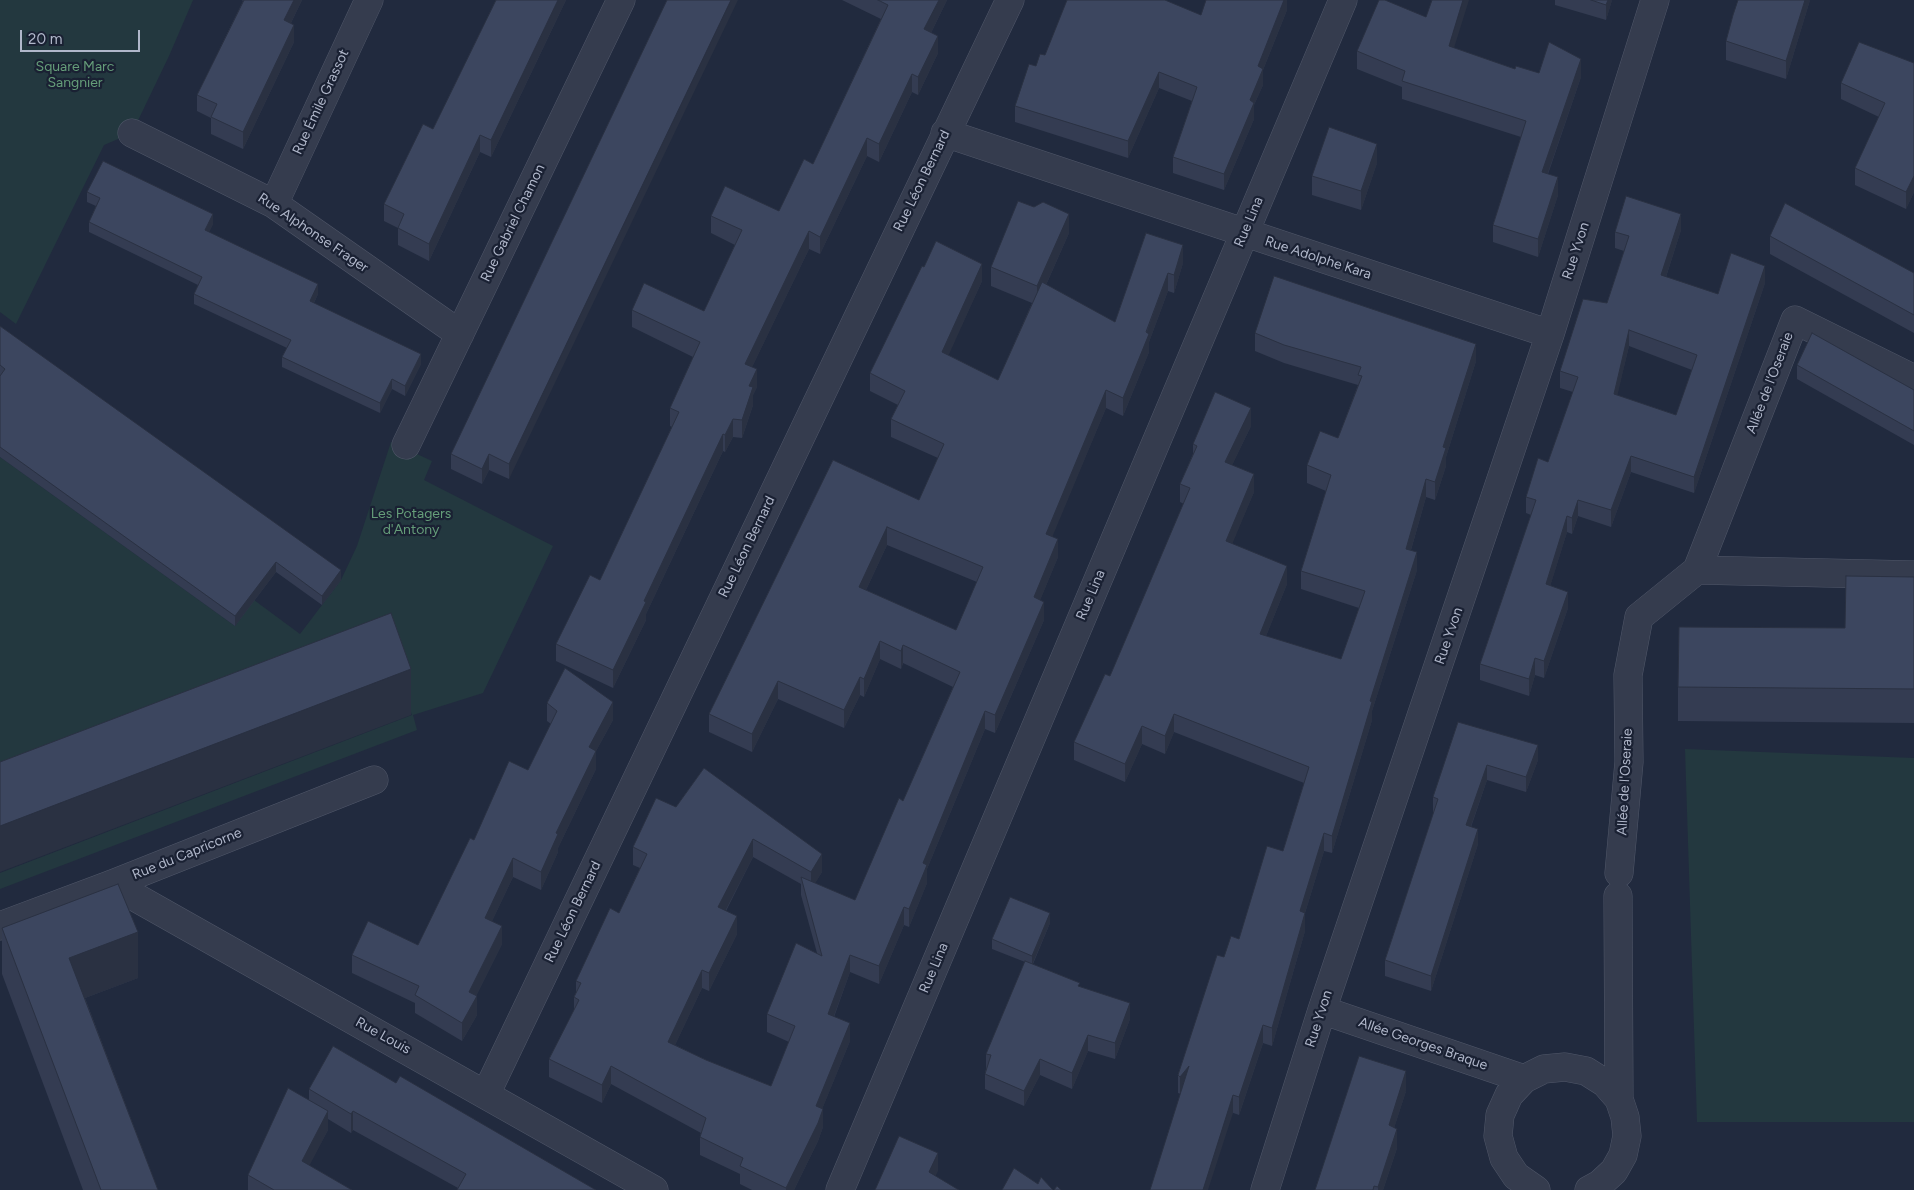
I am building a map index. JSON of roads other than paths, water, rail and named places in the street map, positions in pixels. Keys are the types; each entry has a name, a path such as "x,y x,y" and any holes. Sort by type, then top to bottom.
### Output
{"street":[{"name":"Rue Émile Grassot","path":"274,204 369,0"},
{"name":"Rue Gabriel Chamon","path":"406,445 621,0"},
{"name":"Rue Léon Bernard","path":"486,1094 1010,0"},
{"name":"Rue Lina","path":"840,1190 1343,0"},
{"name":"Rue Yvon","path":"1265,1190 1322,1010 1550,334 1655,0"},
{"name":"Rue Alphonse Frager","path":"132,133 274,204 460,334"},
{"name":"Rue Adolphe Kara","path":"945,133 1244,234 1550,334"},
{"name":"Allée de l'Oseraie","path":"1618,1099 1618,884 1629,762 1628,675 1639,616 1697,570 1795,320 1914,379"},
{"path":"1697,570 1914,575"},
{"name":"Rue du Capricorne","path":"0,926 112,884 374,780"},
{"name":"Rue Louis","path":"112,884 654,1190"},
{"name":"Allée Georges Braque","path":"1322,1010 1524,1079"},
{"path":"1519,1185 1504,1158 1498,1136 1500,1115 1509,1095 1524,1079 1544,1069 1572,1068 1586,1071 1605,1082 1618,1099 1626,1117 1627,1136 1623,1155 1614,1171 1600,1184 1589,1190"}],"park label":[{"name":"Square Marc Sangnier","path":"75,76"},
{"name":"Les Potagers d'Antony","path":"411,522"}]}
